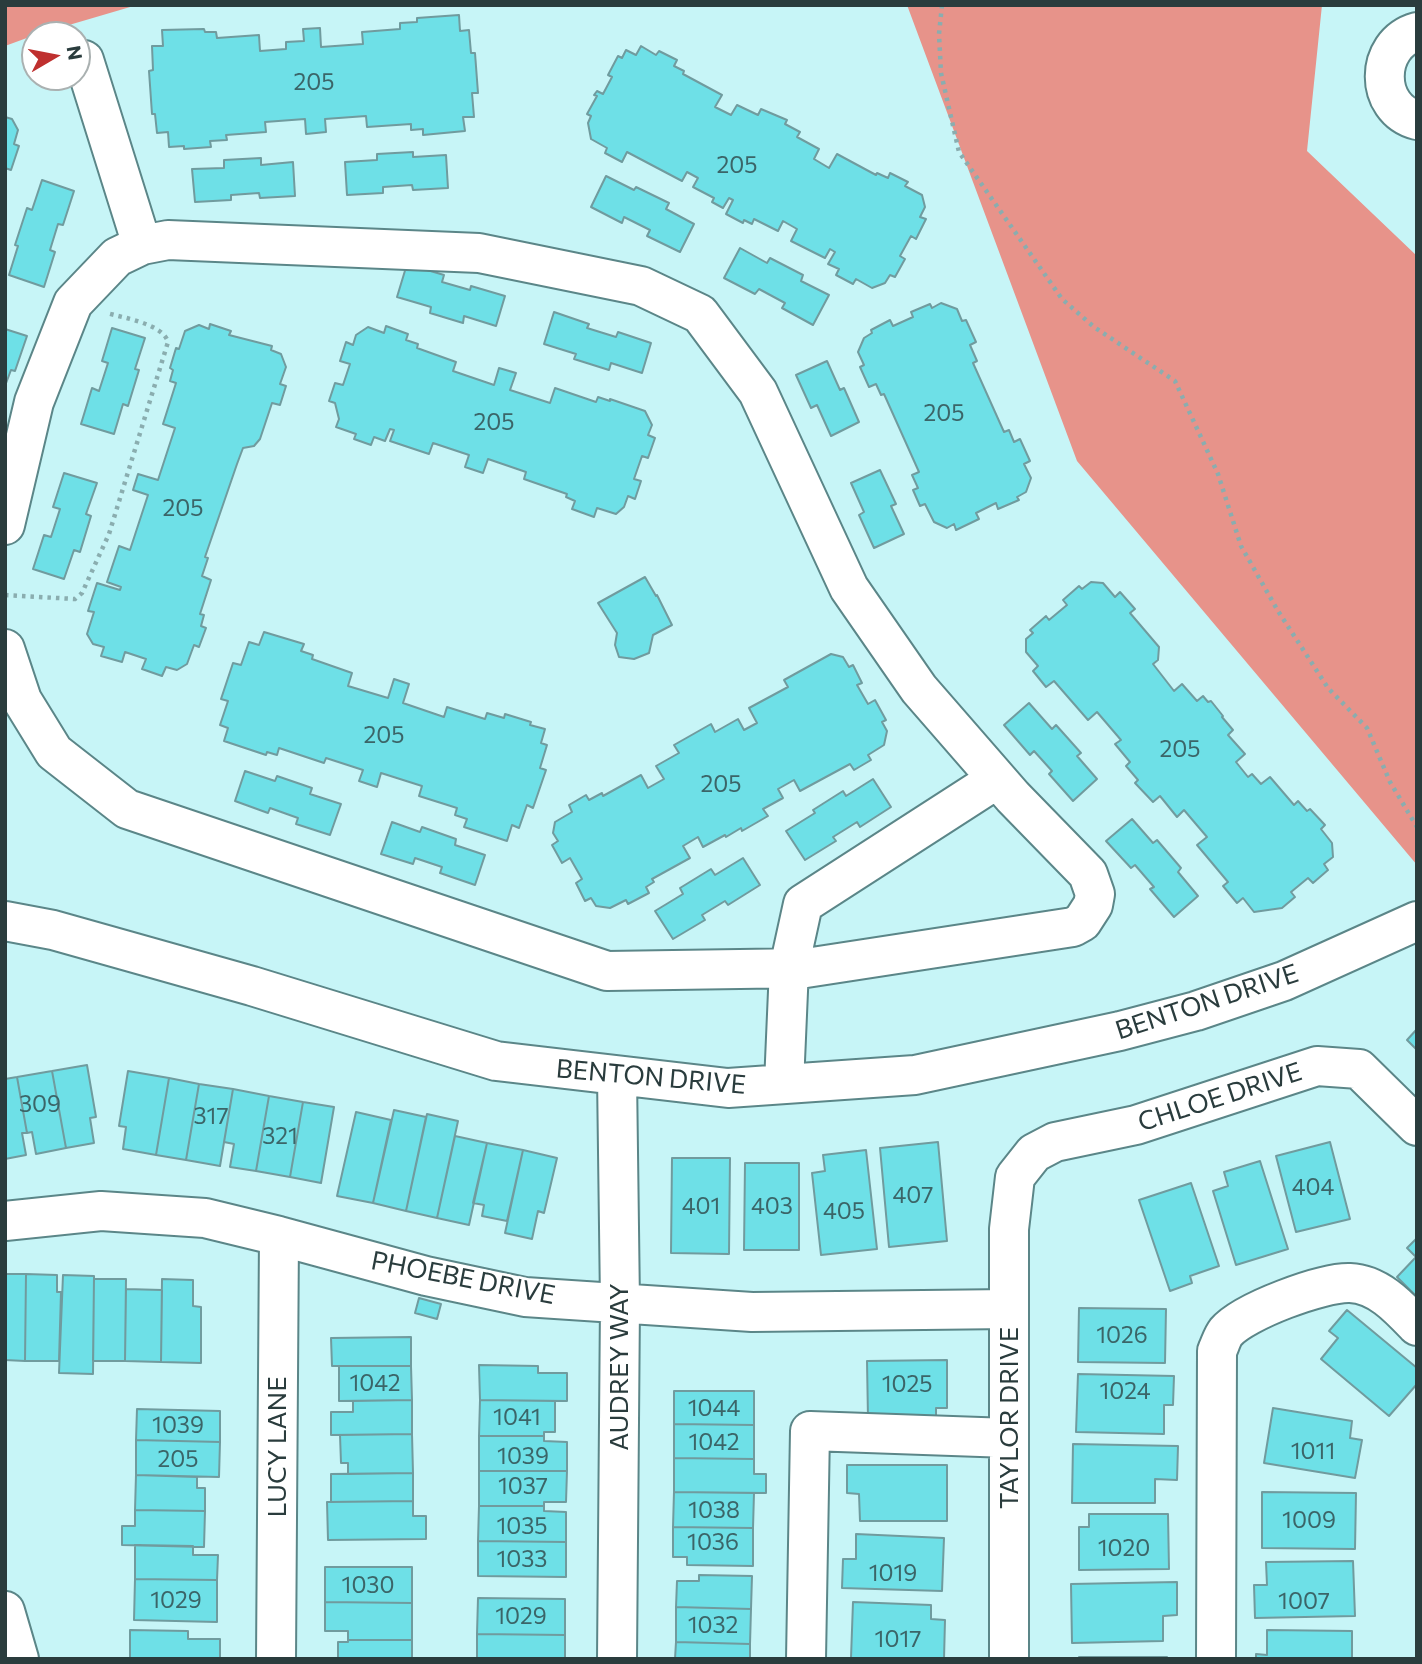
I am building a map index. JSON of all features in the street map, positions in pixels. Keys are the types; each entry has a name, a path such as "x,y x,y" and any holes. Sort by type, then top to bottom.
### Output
{"street":[{"path":"1417,32 1397,43 1391,51 1385,66 1384,80 1388,96 1399,111 1417,120"},
{"path":"91,85 142,245"},
{"path":"5,525 34,402 73,303 117,257 142,245 168,240 479,253 641,286 700,314 758,392 849,588 919,689 996,779 1088,874 1095,894 1088,914 1082,922 1073,927 819,966 607,971 127,809 54,752 14,704 5,649"},
{"path":"784,1084 789,968 803,904 996,779"},
{"name":"BENTON DRIVE","path":"5,921 53,930 239,982 496,1061 728,1088 915,1075 1120,1031 1196,1011 1284,981 1417,921"},
{"name":"CHLOE DRIVE","path":"1014,1177 1034,1153 1055,1142 1136,1125 1317,1066 1359,1069 1417,1126"},
{"name":"AUDREY WAY","path":"617,1076 620,1303 617,1659"},
{"name":"TAYLOR DRIVE","path":"1009,1659 1009,1229 1014,1177"},
{"name":"PHOEBE DRIVE","path":"5,1221 101,1210 205,1218 426,1276 525,1297 752,1312 1009,1309"},
{"name":"LUCY LANE","path":"276,1659 279,1236"},
{"path":"1216,1659 1217,1351 1225,1332 1241,1319 1268,1305 1309,1291 1351,1283 1378,1291 1398,1306 1417,1326"},
{"path":"806,1659 810,1431 1009,1438"},
{"path":"5,1611 19,1659"}],"path":[{"path":"942,5 939,34 941,73 959,152 1062,299 1094,327 1175,381 1218,474 1241,546 1278,611 1328,688 1367,728 1390,782 1417,827"},
{"path":"5,595 75,598 82,593 109,534 167,342 166,335 157,329 73,303"}],"shaded area":[{"path":"5,5 137,5 83,21 21,21 21,40 5,46"},
{"path":"907,5 1322,5 1307,151 1417,256 1417,865 1077,461"}],"building":[{"path":"459,15 460,31 469,30 471,53 475,53 478,93 472,93 474,117 463,117 465,131 423,135 423,129 411,130 411,124 367,127 366,116 325,119 326,132 306,134 305,119 265,122 266,132 226,135 227,140 210,141 211,147 184,149 184,146 169,147 168,132 157,133 155,114 152,114 149,71 153,70 152,46 163,46 162,30 204,29 205,32 216,32 217,38 259,35 260,51 286,49 286,42 304,41 303,29 320,28 321,47 363,44 362,32 400,29 400,23 417,22 417,18"},
{"path":"641,46 656,55 659,51 677,60 674,66 684,71 683,74 722,95 715,107 731,115 737,105 758,115 761,109 787,120 785,124 800,132 797,137 819,149 814,159 829,168 837,154 876,175 877,173 888,178 890,173 908,182 905,186 922,195 925,207 920,217 926,219 916,239 911,236 900,256 905,259 895,277 890,275 885,283 872,288 856,279 853,284 836,275 839,269 828,264 835,252 830,249 825,258 791,241 797,229 783,221 778,231 754,219 752,224 744,220 743,223 726,214 733,200 729,198 723,208 712,202 714,198 693,187 698,178 687,172 682,181 627,152 622,162 605,153 607,148 591,139 588,123 591,116 587,114 597,91 603,94 612,77 608,75 618,56 622,58 626,50 636,55"},
{"path":"5,117 12,119 18,130 14,144 19,146 11,170 5,168"},
{"path":"413,152 413,157 446,155 448,188 413,190 412,185 383,187 383,193 347,195 345,162 377,160 377,154"},
{"path":"261,158 261,165 293,162 295,196 260,198 259,193 231,195 231,200 195,202 192,169 224,168 224,160"},
{"path":"606,176 669,203 666,209 694,224 680,252 647,236 650,230 624,217 622,223 591,207"},
{"path":"42,180 74,191 63,225 58,224 50,250 55,252 44,287 9,275 27,208 32,210"},
{"path":"740,248 767,263 770,258 803,275 801,281 829,295 813,325 782,308 785,303 759,289 755,294 724,278"},
{"path":"407,264 444,275 442,282 470,290 471,286 505,296 496,326 464,316 463,323 430,313 431,307 397,297"},
{"path":"941,303 957,309 962,321 966,320 976,342 970,345 977,361 973,363 1004,432 1009,430 1014,442 1020,439 1030,461 1024,464 1031,478 1026,492 1017,497 1019,500 998,509 996,503 976,513 979,519 956,530 954,524 947,528 934,522 925,504 920,506 913,490 918,488 912,475 919,472 884,394 881,395 876,384 869,387 860,367 864,365 858,352 864,338 872,333 871,330 890,320 893,326 913,317 911,312 930,304 932,308"},
{"path":"554,312 589,324 587,328 616,337 618,332 651,343 642,373 611,363 609,370 574,359 576,354 544,344"},
{"path":"210,324 231,331 229,335 272,346 271,350 281,354 286,367 280,384 286,386 280,405 272,403 260,439 254,446 243,448 205,557 208,558 202,576 211,580 200,614 204,615 201,626 206,628 199,647 194,645 187,664 177,670 166,667 162,676 142,669 146,659 125,652 122,662 101,656 104,647 93,644 87,634 94,612 88,611 97,583 120,590 121,587 107,582 119,546 130,550 148,495 133,490 138,474 158,480 175,428 163,424 176,383 170,381 173,370 170,368 176,348 179,349 185,331 199,325 209,329"},
{"path":"386,326 408,334 406,340 418,344 417,348 456,362 453,371 494,385 499,368 516,373 510,390 550,403 555,388 596,402 598,397 610,399 645,411 652,425 648,435 655,438 648,458 642,456 634,479 641,481 635,499 628,496 624,507 616,514 597,508 594,517 572,509 575,501 566,497 567,494 524,479 526,472 488,459 483,473 465,467 469,455 433,443 429,454 390,441 394,430 390,429 385,441 374,437 371,445 354,439 356,434 336,427 339,419 335,403 329,401 335,383 343,385 350,364 340,361 346,342 353,345 356,335 368,327 384,333"},
{"path":"112,328 145,338 135,369 139,370 128,406 123,404 114,434 81,424 92,388 99,391 108,363 102,361"},
{"path":"5,329 27,336 15,371 11,370 5,386"},
{"path":"827,361 840,390 844,388 859,422 831,436 817,405 811,408 796,375"},
{"path":"880,470 896,504 891,506 904,534 874,548 859,515 864,512 851,483"},
{"path":"64,473 97,483 86,514 91,516 80,552 74,550 64,579 33,569 44,535 51,537 60,509 53,507"},
{"path":"645,577 672,625 653,635 649,653 634,659 619,657 615,645 617,633 598,603"},
{"path":"1091,582 1103,583 1115,597 1120,592 1135,609 1130,613 1159,647 1158,660 1153,664 1174,691 1182,684 1197,701 1203,696 1208,702 1211,701 1233,730 1228,735 1245,754 1236,762 1248,777 1252,774 1261,784 1270,777 1294,805 1298,801 1325,825 1321,829 1332,843 1333,857 1324,864 1328,870 1313,883 1308,878 1291,892 1295,897 1282,908 1254,912 1243,898 1237,903 1223,886 1228,882 1197,845 1207,837 1184,810 1177,817 1160,796 1153,802 1135,783 1138,780 1126,766 1130,762 1115,744 1121,740 1097,712 1088,720 1054,681 1046,687 1033,671 1038,666 1026,652 1026,639 1033,633 1030,630 1046,616 1049,620 1067,605 1063,600 1079,586 1082,589"},
{"path":"264,632 304,644 301,651 313,655 312,659 352,673 348,686 388,698 394,679 409,684 403,703 444,717 447,707 485,719 487,713 504,718 505,714 545,729 541,743 547,745 540,768 546,770 533,808 527,805 519,828 512,825 507,841 464,827 467,819 455,815 457,808 419,796 422,786 381,773 377,787 359,781 363,770 326,758 324,763 279,748 277,755 267,752 266,755 224,741 228,728 220,725 228,701 221,699 233,663 241,665 249,642 259,645"},
{"path":"831,654 843,657 849,667 853,665 862,683 857,685 868,704 875,700 886,720 882,722 887,731 884,745 868,755 871,760 854,770 850,764 800,791 794,780 778,789 783,798 763,809 768,816 742,831 741,828 703,847 698,837 683,846 690,858 652,879 654,882 646,887 649,893 628,904 626,900 610,908 596,906 591,898 585,901 576,883 582,879 570,858 562,863 552,845 558,841 553,833 555,822 572,812 569,805 586,795 589,800 602,793 603,796 641,775 648,788 664,779 656,766 679,753 674,745 711,724 715,732 738,719 744,730 757,723 749,708 788,687 784,680"},
{"path":"1029,703 1052,729 1056,725 1081,753 1077,756 1097,779 1073,801 1049,774 1052,771 1034,751 1030,755 1004,725"},
{"path":"245,771 275,781 277,776 312,788 310,794 341,804 330,835 296,824 298,818 270,808 268,813 235,801"},
{"path":"873,779 891,807 860,827 857,822 833,837 836,841 805,860 786,831 843,791 846,796"},
{"path":"1132,819 1153,843 1157,840 1181,868 1178,872 1198,896 1174,917 1150,889 1154,887 1135,865 1131,868 1106,841"},
{"path":"392,822 420,832 422,827 456,839 455,845 485,855 475,885 440,873 442,867 415,858 413,864 381,854"},
{"path":"743,858 760,885 728,905 725,901 702,915 705,920 673,939 655,911 683,894 680,888 711,869 715,875"},
{"path":"1417,1029 1417,1050 1407,1040"},
{"path":"87,1065 96,1117 90,1118 94,1143 66,1148 52,1071"},
{"path":"52,1071 66,1148 36,1154 32,1132 27,1133 17,1077"},
{"path":"128,1071 169,1078 156,1155 123,1149 126,1127 119,1126"},
{"path":"17,1077 27,1133 22,1133 26,1155 5,1159 5,1079"},
{"path":"169,1078 199,1084 186,1160 156,1155"},
{"path":"199,1084 233,1089 220,1166 186,1160"},
{"path":"233,1089 269,1096 256,1171 230,1167 234,1144 224,1142"},
{"path":"269,1096 303,1102 290,1177 256,1171"},
{"path":"303,1102 334,1107 321,1183 290,1177"},
{"path":"394,1110 426,1117 406,1211 373,1203"},
{"path":"356,1112 391,1120 373,1203 337,1196"},
{"path":"427,1114 458,1121 437,1218 406,1211"},
{"path":"455,1136 487,1143 469,1225 437,1218"},
{"path":"938,1142 947,1241 889,1247 880,1148"},
{"path":"1330,1142 1350,1219 1296,1232 1276,1156"},
{"path":"487,1143 523,1150 507,1221 482,1216 484,1205 473,1203"},
{"path":"523,1150 557,1158 544,1213 538,1211 532,1239 505,1233"},
{"path":"866,1150 877,1249 821,1255 812,1173 825,1171 823,1155"},
{"path":"672,1158 730,1158 729,1254 671,1253"},
{"path":"1260,1161 1288,1249 1236,1265 1213,1191 1228,1186 1224,1172"},
{"path":"745,1163 799,1163 799,1250 744,1250"},
{"path":"1191,1183 1219,1266 1190,1276 1192,1283 1170,1291 1139,1200"},
{"path":"1417,1238 1417,1297 1397,1277 1416,1257 1407,1248"},
{"path":"5,1274 26,1274 25,1361 5,1360"},
{"path":"26,1274 57,1275 57,1292 61,1292 59,1361 25,1361"},
{"path":"63,1275 94,1276 93,1374 59,1373"},
{"path":"94,1279 126,1279 125,1361 93,1361"},
{"path":"162,1279 193,1280 193,1306 201,1307 201,1363 161,1362"},
{"path":"126,1289 162,1290 161,1362 125,1361"},
{"path":"419,1298 441,1304 437,1319 415,1313"},
{"path":"1079,1308 1166,1309 1165,1363 1078,1362"},
{"path":"1347,1310 1417,1368 1417,1384 1389,1416 1321,1359 1338,1338 1329,1331"},
{"path":"411,1337 411,1366 332,1366 331,1338"},
{"path":"947,1360 947,1408 936,1408 936,1419 868,1419 867,1361"},
{"path":"479,1365 538,1366 538,1373 567,1373 567,1401 480,1400"},
{"path":"339,1366 411,1366 412,1400 339,1401"},
{"path":"1078,1374 1174,1376 1173,1405 1164,1405 1164,1434 1076,1432"},
{"path":"674,1391 754,1391 754,1425 674,1424"},
{"path":"412,1400 412,1434 331,1435 331,1412 353,1412 353,1401"},
{"path":"480,1400 555,1401 555,1432 544,1432 544,1436 479,1436"},
{"path":"1273,1408 1352,1421 1350,1438 1362,1440 1355,1478 1264,1463"},
{"path":"137,1409 220,1411 220,1442 136,1440"},
{"path":"674,1424 754,1425 754,1459 674,1458"},
{"path":"412,1434 413,1473 348,1474 348,1463 341,1463 340,1435"},
{"path":"479,1436 544,1436 544,1441 567,1442 567,1471 479,1471"},
{"path":"136,1440 220,1442 219,1477 136,1475"},
{"path":"1073,1444 1178,1446 1177,1480 1155,1479 1155,1503 1072,1503"},
{"path":"674,1458 754,1459 754,1474 766,1474 766,1493 674,1492"},
{"path":"847,1465 947,1465 947,1521 860,1521 859,1494 847,1493"},
{"path":"479,1471 567,1471 566,1502 544,1502 544,1506 479,1506"},
{"path":"413,1473 413,1501 331,1502 331,1474"},
{"path":"136,1475 197,1477 197,1488 205,1488 205,1511 135,1510"},
{"path":"674,1492 754,1493 753,1528 673,1527"},
{"path":"1262,1492 1356,1493 1355,1549 1262,1548"},
{"path":"413,1501 413,1516 426,1516 426,1539 328,1540 327,1502"},
{"path":"479,1506 544,1506 544,1511 566,1512 566,1542 478,1541"},
{"path":"135,1510 205,1511 204,1547 122,1545 122,1526 135,1526"},
{"path":"1089,1514 1168,1514 1169,1569 1079,1570 1079,1527 1089,1527"},
{"path":"673,1527 753,1528 753,1566 687,1565 687,1557 673,1557"},
{"path":"856,1534 944,1538 942,1591 842,1588 843,1559 856,1559"},
{"path":"478,1541 566,1542 566,1577 478,1576"},
{"path":"135,1545 193,1546 193,1555 218,1555 217,1580 135,1579"},
{"path":"1353,1561 1355,1616 1255,1618 1254,1585 1267,1585 1266,1562"},
{"path":"325,1567 412,1567 412,1603 325,1602"},
{"path":"699,1575 752,1576 751,1609 676,1607 677,1581 699,1581"},
{"path":"135,1579 217,1580 217,1622 134,1620"},
{"path":"1177,1582 1177,1615 1163,1616 1163,1641 1072,1643 1071,1584"},
{"path":"478,1598 565,1599 565,1635 477,1634"},
{"path":"325,1602 412,1603 412,1640 348,1640 348,1631 325,1631"},
{"path":"853,1602 931,1605 931,1619 945,1620 944,1659 851,1658"},
{"path":"676,1607 751,1609 750,1644 676,1642"},
{"path":"130,1630 188,1631 188,1639 220,1639 220,1659 130,1659"},
{"path":"1267,1630 1352,1631 1352,1659 1256,1659 1256,1654 1267,1655"},
{"path":"477,1634 565,1635 565,1659 477,1659"},
{"path":"412,1640 412,1659 338,1659 338,1642"},
{"path":"676,1642 750,1644 750,1659 675,1659"},
{"path":"1167,1657 1167,1659 1079,1659"}]}
